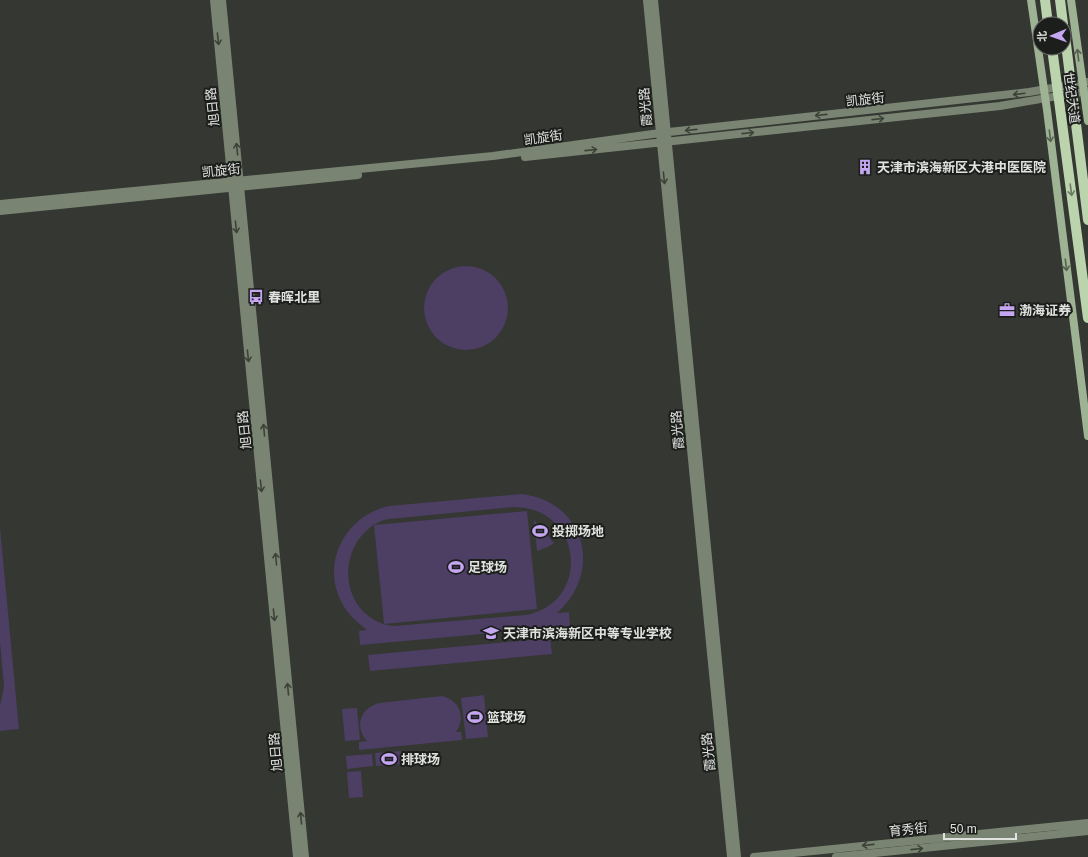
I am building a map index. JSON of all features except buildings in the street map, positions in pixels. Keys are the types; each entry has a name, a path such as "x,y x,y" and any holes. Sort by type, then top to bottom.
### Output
{"main road":[{"path":"1031,0 1044,90 1088,436"},
{"path":"1045,0 1047,16"},
{"path":"1060,0 1062,16"},
{"path":"1072,0 1085,82 1088,121"},
{"name":"世纪大道","path":"1053,56 1088,318"},
{"name":"世纪大道","path":"1068,56 1088,220"}],"street":[{"name":"旭日路","path":"214,0 236,184 305,857"},
{"name":"旭日路","path":"222,0 236,184 297,857"},
{"name":"霞光路","path":"647,0 664,142 737,857"},
{"name":"霞光路","path":"654,0 663,133"},
{"name":"凯旋街","path":"1072,89 1085,82"},
{"name":"凯旋街","path":"0,211 493,156 663,133 1044,90 1058,91 1072,89 1086,91"},
{"name":"凯旋街","path":"0,204 236,184 664,142 1000,106 1045,99 1058,91"},
{"name":"霞光路","path":"664,142 731,857"},
{"name":"育秀街","path":"754,857 1088,823"},
{"name":"育秀街","path":"836,857 1088,831"}],"shaded area":[{"path":"466,266 482,269 496,278 505,292 508,308 505,324 496,338 482,347 466,350 450,347 436,338 427,324 424,308 427,292 436,278 450,269"},
{"path":"522,494 544,500 561,510 573,524 581,541 583,559 580,578 572,596 557,613 569,612 570,626 360,645 359,631 367,630 350,615 342,603 336,588 334,572 336,557 341,543 349,530 360,519 374,511 389,506","holes":["513,507 537,511 555,522 566,538 571,557 569,576 561,593 546,607 525,615 394,626 379,622 367,615 358,605 352,593 349,580 349,566 352,552 362,535 372,526 380,522 389,519"]},
{"name":"足球场","path":"527,511 537,609 384,624 374,525"},
{"name":"投掷场地","path":"534,520 554,543 537,551"},
{"path":"0,528 19,729 0,731 0,706 4,686 0,642"},
{"path":"550,638 552,654 370,671 368,655"},
{"name":"篮球场","path":"484,695 488,737 466,739 461,698"},
{"path":"442,696 453,701 460,710 461,721 456,732 461,732 462,740 359,750 359,742 367,741 361,730 361,719 363,714 372,705"},
{"path":"357,708 360,740 345,741 342,709"},
{"name":"排球场","path":"401,751 402,764 376,766 375,753"},
{"name":"排球场","path":"372,754 373,766 347,769 346,756"},
{"path":"361,771 363,797 349,798 347,772"}],"place":[{"name":"天津市滨海新区大港中医医院","path":"865,167"},
{"name":"春晖北里","path":"256,297"},
{"name":"渤海证券","path":"1007,310"},
{"name":"投掷场地","path":"540,531"},
{"name":"足球场","path":"456,567"},
{"name":"天津市滨海新区中等专业学校","path":"491,633"},
{"name":"篮球场","path":"475,717"},
{"name":"排球场","path":"389,759"}]}
